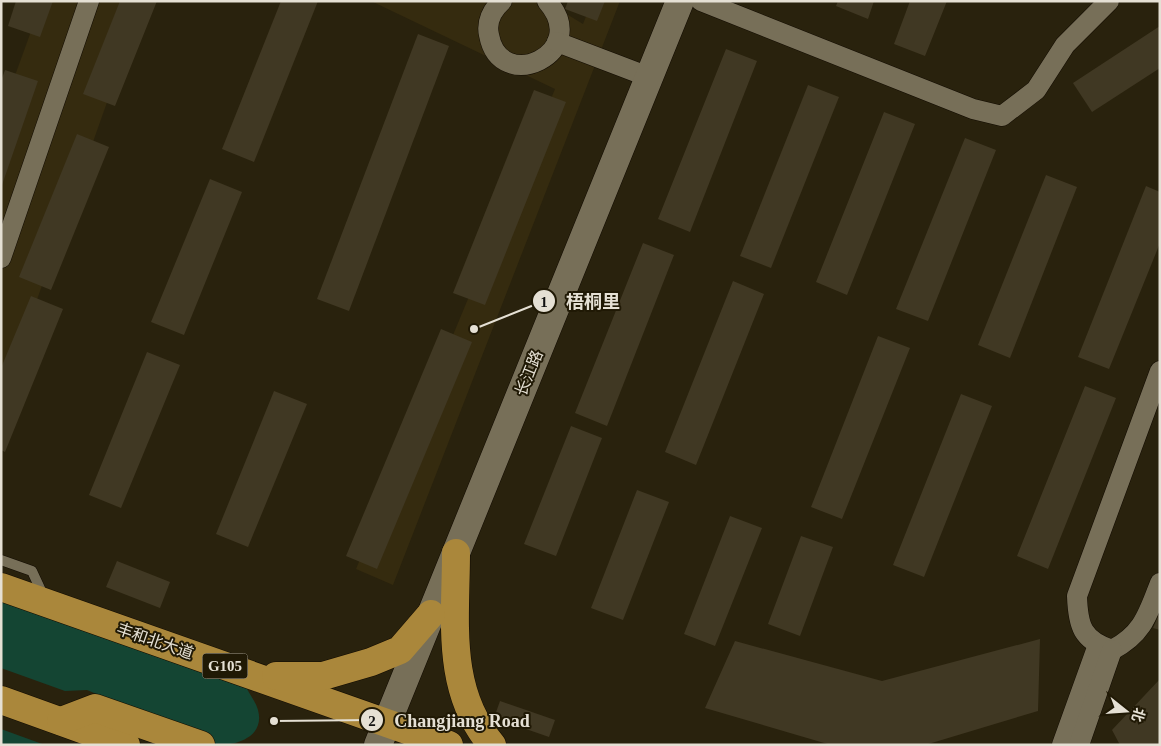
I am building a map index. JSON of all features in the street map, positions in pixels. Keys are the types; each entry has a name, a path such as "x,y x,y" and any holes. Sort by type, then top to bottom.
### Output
{"highway":[{"path":"456,553 455,659 465,699 483,734 492,745"},
{"name":"丰和北大道","path":"1,587 254,676 383,734 449,745"},
{"path":"254,676 323,676 371,662 400,650 431,614"},
{"path":"1,700 126,745"},
{"path":"61,721 95,708 202,745"}],"street":[{"path":"1,258 89,1"},
{"path":"494,3 488,30 490,42 496,53 506,61 517,65 530,65 541,61 551,53 557,42 558,20 554,10 547,1"},
{"name":"长江路","path":"383,734 680,1"},
{"path":"700,1 973,109 1002,116 1036,90 1065,45 1109,1"},
{"path":"557,42 649,78"},
{"path":"1105,648 1083,632 1078,616 1077,596 1160,371"},
{"path":"1105,648 1129,642 1141,627 1160,583"},
{"path":"1062,745 1105,648"},
{"path":"1079,745 1105,648"}],"lane":[{"path":"1,560 32,571 46,603"}],"shaded area":[{"path":"42,1 143,1 1,401 1,114"},
{"path":"371,1 545,1 583,24 592,1 620,1 393,585 356,569 555,89"}],"green space":[{"path":"1,602 247,689 258,710 258,726 254,732 241,741 218,745 87,690 65,691 1,668"},
{"path":"1,729 45,745 1,745"}],"building":[{"path":"16,1 53,1 40,37 8,26"},
{"path":"120,1 157,1 115,106 83,94"},
{"path":"281,1 318,1 254,162 222,149"},
{"path":"568,1 605,1 597,21 565,9"},
{"path":"838,1 874,1 868,19 836,6"},
{"path":"910,1 947,1 925,56 894,44"},
{"path":"1160,26 1160,68 1092,112 1073,83"},
{"path":"418,34 449,46 349,311 317,299"},
{"path":"726,49 757,61 690,232 658,219"},
{"path":"5,70 38,81 2,185 1,81"},
{"path":"808,85 839,97 771,268 740,256"},
{"path":"534,90 566,102 485,305 453,293"},
{"path":"884,112 915,124 847,295 816,282"},
{"path":"77,134 109,147 51,290 19,277"},
{"path":"965,138 996,150 928,321 896,309"},
{"path":"1046,175 1077,187 1010,358 978,345"},
{"path":"210,179 242,192 184,335 151,322"},
{"path":"1146,186 1160,192 1160,243 1109,369 1078,357"},
{"path":"643,243 674,255 607,426 575,413"},
{"path":"733,281 764,294 696,465 665,452"},
{"path":"31,296 63,309 5,452 1,450 1,368"},
{"path":"441,329 472,342 377,569 346,556"},
{"path":"878,336 910,348 842,519 811,507"},
{"path":"147,352 180,365 121,508 89,495"},
{"path":"1085,386 1116,398 1048,569 1017,556"},
{"path":"274,391 307,404 248,547 216,534"},
{"path":"961,394 992,406 924,577 893,565"},
{"path":"571,426 602,438 556,556 524,544"},
{"path":"637,490 669,502 623,620 591,608"},
{"path":"730,516 762,528 715,646 684,634"},
{"path":"801,536 833,547 800,636 768,624"},
{"path":"117,561 170,582 160,608 106,587"},
{"path":"1160,612 1160,630 1153,628"},
{"path":"1040,639 1038,711 925,745 831,745 705,708 735,641 882,681"},
{"path":"1160,679 1160,745 1120,745 1112,730"},
{"path":"500,701 555,720 549,737 494,718"}],"place":[{"name":"梧桐里","path":"474,329"},
{"name":"Changjiang Road","path":"274,721"}]}
